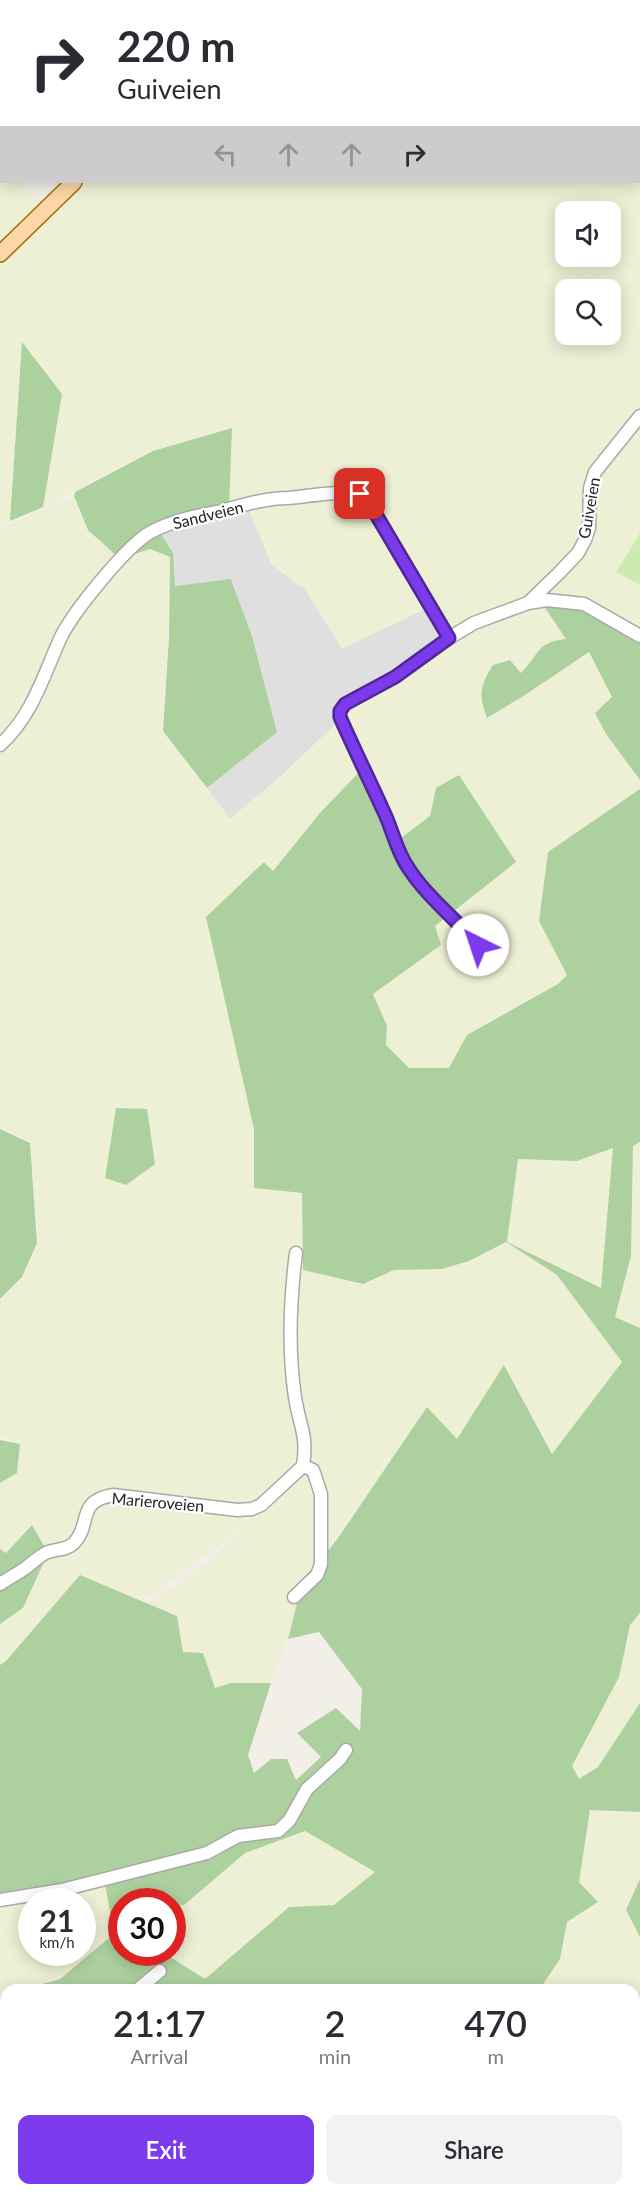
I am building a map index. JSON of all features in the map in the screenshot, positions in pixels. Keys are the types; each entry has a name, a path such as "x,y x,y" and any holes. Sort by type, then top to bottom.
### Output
{"main road":[{"path":"0,254 73,183"}],"street":[{"name":"Guiveien","path":"478,945 422,887 407,867 397,848 385,812 357,757 340,717 340,711 345,704 395,677 474,623 528,603 579,553 589,528 590,488 595,472 640,416"},
{"name":"Sandveien","path":"0,745 28,712 61,637 76,614 120,559 150,532 171,523 214,512 277,498 360,494 368,501 449,638"},
{"path":"528,603 547,600 584,604 640,636"},
{"path":"294,1596 317,1575 322,1551 321,1494 312,1470 303,1466 305,1435 295,1398 290,1302 296,1253"},
{"name":"Marieroveien","path":"0,1584 40,1556 71,1546 77,1539 85,1515 92,1504 103,1497 113,1495 237,1510 252,1509 261,1505 303,1466"},
{"path":"0,1900 72,1888 207,1853 238,1836 278,1831 289,1821 307,1790 340,1759 346,1750"},
{"path":"144,1984 160,1971"}],"shaded area":[{"path":"247,505 272,565 305,589 342,648 430,607 448,636 341,719 282,775 230,819 207,788 277,731 252,636 232,580 174,587 173,553 158,529"}],"green space":[{"path":"0,183 19,183 42,204 0,245"},
{"path":"83,183 639,183 640,410 597,474 640,420 640,533 616,572 640,585 640,632 536,599 578,553 525,600 484,612 474,618 541,602 566,639 538,650 487,717 526,695 589,652 612,698 596,713 607,735 640,780 640,789 548,853 539,921 567,975 558,984 467,1035 449,1068 409,1068 386,1045 387,1026 373,994 441,946 435,926 436,788 430,816 397,841 362,769 320,813 272,871 264,862 244,1078 255,1129 254,1188 302,1192 302,1270 363,1285 395,1270 488,1251 507,1243 518,1159 579,1159 614,1145 601,1288 509,1244 556,1274 624,1363 554,1454 505,1367 457,1439 427,1408 304,1582 290,1633 270,1682 232,1684 232,1667 230,1684 215,1688 202,1653 184,1653 176,1614 156,1607 145,1610 144,1606 211,1560 244,1527 143,1601 80,1575 6,1661 0,1665 0,1624 23,1608 6,1554 0,1549 0,1483 17,1473 21,1443 0,1436 0,1300 24,1277 38,1243 30,1142 0,1128 0,528 74,496 88,530 170,557 163,731 230,819 283,775 341,719 449,636 431,606 342,649 305,589 272,565 247,506 229,508 231,428 153,451 43,507 62,395 22,343 10,521 0,526 0,261","holes":["365,493 363,498 247,506"]},
{"path":"22,342 62,394 43,507 10,521"},
{"path":"232,428 229,508 158,529 173,553 175,586 231,579 252,636 277,732 207,788 163,731 169,637 170,557 150,549 120,559 88,530 74,496 75,492 153,451"},
{"path":"640,533 640,585 616,572"},
{"path":"541,602 586,606 640,635 640,780 606,734 595,713 612,697 589,652 487,718 482,703 482,690 493,665 510,660 521,673 544,646 566,639"},
{"path":"362,769 397,841 430,816 436,788 459,775 516,862 435,926 441,945 373,994 387,1026 386,1045 409,1068 449,1068 467,1035 558,984 567,975 539,921 548,852 640,789 640,1142 633,1146 631,1256 615,1317 640,1328 640,1613 630,1625 619,1677 572,1766 579,1779 598,1767 640,1703 640,1812 590,1810 579,1882 598,1902 567,1922 560,1959 543,1984 43,1984 60,1979 75,1966 96,1966 96,1949 108,1939 108,1966 184,1966 205,1979 289,1907 334,1905 375,1872 305,1831 245,1853 186,1903 186,1888 108,1888 108,1900 105,1885 85,1888 18,1888 18,1898 0,1901 0,1665 6,1661 80,1575 177,1616 183,1652 203,1653 215,1688 231,1683 271,1683 248,1755 254,1773 271,1759 287,1759 296,1780 321,1757 297,1733 336,1708 360,1731 362,1689 319,1632 288,1639 302,1584 338,1538 427,1407 457,1439 504,1365 552,1454 622,1362 557,1275 506,1242 469,1261 442,1269 394,1270 363,1284 303,1270 302,1193 254,1188 254,1129 206,917 264,862 273,871 320,813","holes":["613,1148 601,1288 507,1242 518,1159 577,1161"]},
{"path":"116,1108 147,1109 155,1164 126,1185 105,1178"},
{"path":"0,1129 30,1143 37,1243 22,1277 0,1299"},
{"path":"640,1143 640,1328 615,1317 631,1256 634,1146"},
{"path":"0,1440 20,1444 17,1473 0,1483"},
{"path":"32,1525 48,1553 23,1608 0,1624 0,1549 6,1553"},
{"path":"640,1613 640,1703 598,1767 579,1779 572,1766 619,1677 631,1625"},
{"path":"591,1810 640,1814 640,1878 625,1910 640,1935 640,1984 543,1984 559,1959 568,1924 600,1902 579,1882"},
{"path":"305,1831 376,1872 334,1905 289,1907 205,1979 184,1966 186,1903 245,1853"},
{"path":"640,1879 640,1937 626,1910"},
{"path":"105,1885 108,1899 108,1938 96,1948 96,1888 85,1888"},
{"path":"18,1898 18,1966 74,1966 63,1975 37,1984 0,1984 0,1901"}],"route":[{"path":"360,494 368,501 449,638 395,677 345,704 340,711 340,717 385,812 397,848 407,867 422,887 478,945"}]}
